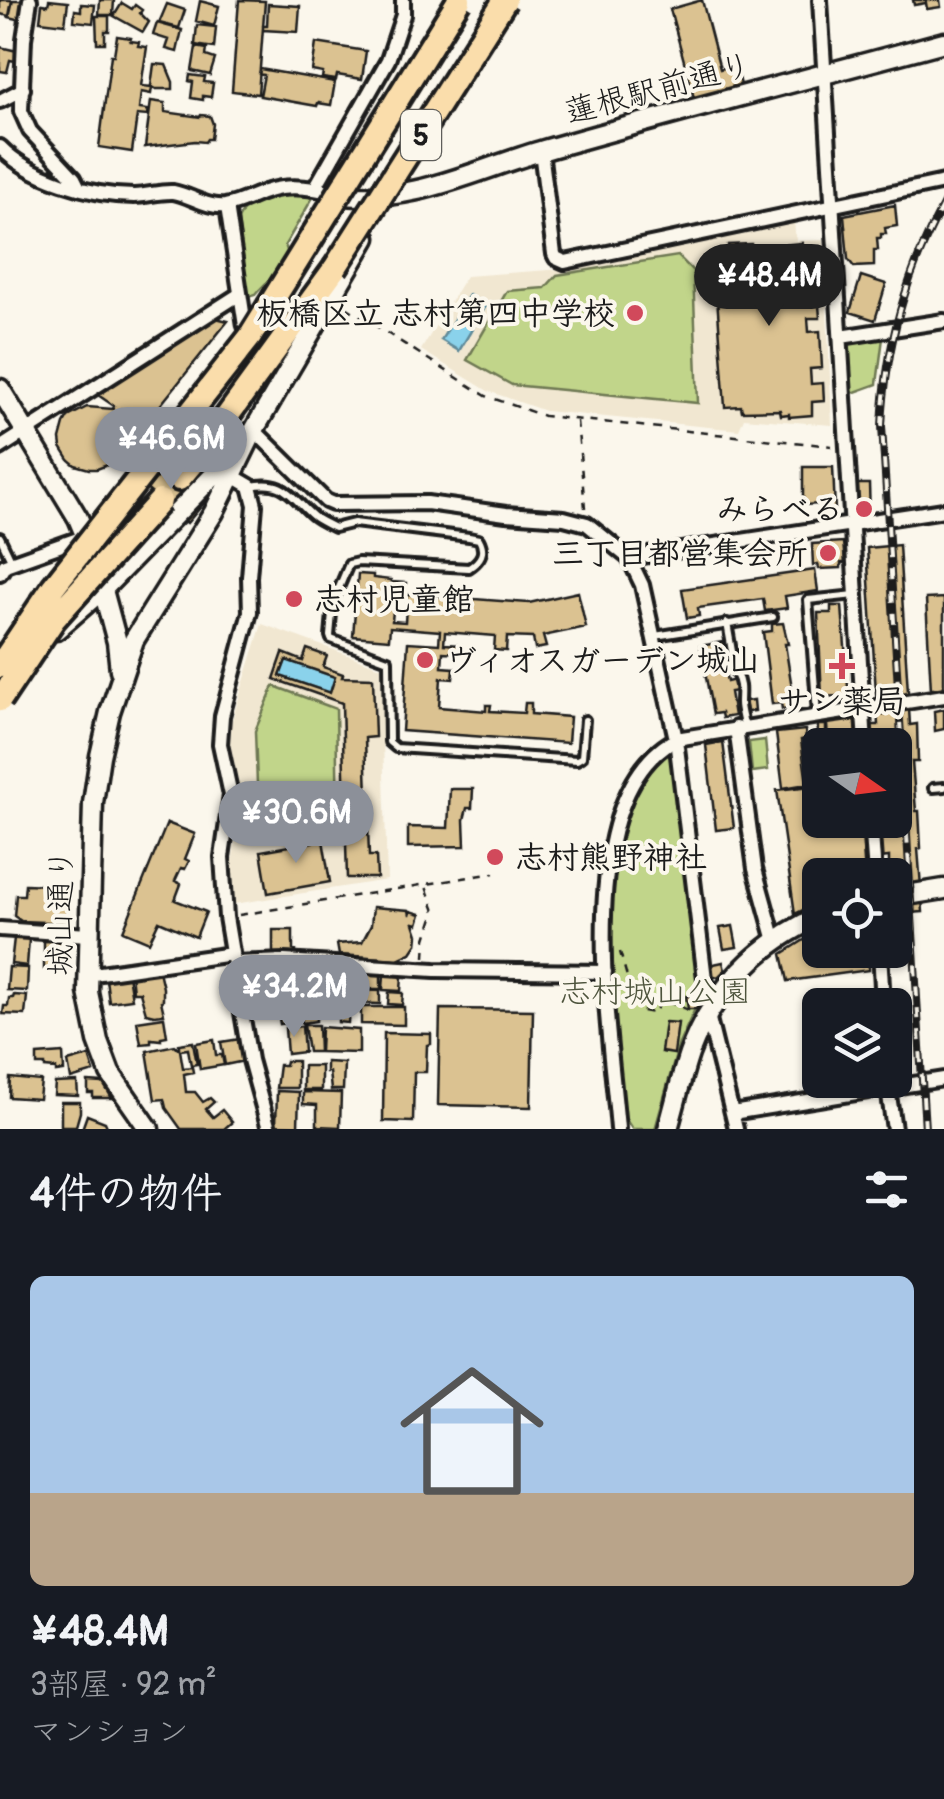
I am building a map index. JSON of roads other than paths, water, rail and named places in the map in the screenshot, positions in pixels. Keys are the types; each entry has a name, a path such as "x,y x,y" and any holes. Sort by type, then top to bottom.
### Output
{"highway":[{"name":"5","path":"0,664 53,587 250,337 459,0"},
{"path":"269,306 340,216 475,0"},
{"path":"347,252 387,173 490,0"},
{"name":"5","path":"178,479 347,252 505,0"},
{"path":"0,700 54,619 160,501"}],"street":[{"path":"30,0 21,111 30,131 79,188"},
{"path":"315,188 388,60 403,15 403,0"},
{"path":"0,664 36,647 103,589 252,433 390,196 515,0"},
{"path":"820,0 864,728"},
{"name":"蓮根駅前通り","path":"337,194 361,198 390,196 422,188 541,151 944,42"},
{"path":"0,649 245,326 337,194 419,65"},
{"path":"0,101 23,90"},
{"path":"0,147 32,172 79,188 133,196 171,192 226,206 274,189 315,188 337,194"},
{"path":"541,151 554,254 561,261 944,182"},
{"path":"226,206 245,326"},
{"path":"0,448 14,423 240,294"},
{"path":"841,337 944,321"},
{"path":"0,389 14,423 83,535 103,589 119,652 118,683"},
{"path":"118,683 134,640 214,512 241,481 252,433"},
{"path":"252,433 333,504 427,502 564,518 587,524 629,558 642,585 676,739 708,992 707,1010 736,1129"},
{"path":"241,481 255,505 250,612 222,716 220,744 230,796 222,857 226,918 250,1060 269,1129"},
{"path":"629,558 944,510"},
{"path":"0,573 12,562 83,535"},
{"path":"0,712 36,647"},
{"name":"城山通り","path":"118,683 96,780 88,935 90,1008 103,1058 149,1129"},
{"path":"618,1129 605,972 604,902 616,830 638,774 662,746 676,739 944,696"},
{"path":"740,728 755,869 775,941"},
{"path":"912,894 944,889"},
{"path":"668,1129 690,1050 707,1010 736,975 775,941 802,926"},
{"path":"0,929 88,935"},
{"path":"88,975 233,959 424,969 605,972"},
{"path":"912,1082 944,1079"},
{"path":"732,1113 813,1098"},
{"path":"890,1098 894,1129"}],"lane":[{"path":"241,481 287,490 316,519 334,528 354,523 479,539 483,553 469,568 349,564 333,602 331,639 388,660 390,742 396,748 577,760 582,757 585,720"},
{"path":"0,537 12,562"},
{"path":"817,715 808,600 857,595"},
{"path":"654,636 773,617"},
{"path":"727,623 742,694 740,728"},
{"path":"933,788 944,787"}],"water":[{"path":"469,295 486,306 459,351 441,340"},
{"path":"286,660 335,677 330,693 280,676"}],"railway":[{"path":"925,1129 882,426 888,367 900,311 918,257 944,203"}],"place":[{"name":"板橋区立 志村第四中学校","path":"635,313"},
{"name":"みらべる","path":"864,509"},
{"name":"三丁目都営集会所","path":"828,553"},
{"name":"志村児童館","path":"294,599"},
{"name":"ヴィオスガーデン城山","path":"425,660"},
{"name":"サン薬局","path":"842,666"},
{"name":"志村熊野神社","path":"495,857"}],"park label":[{"name":"志村城山公園","path":"655,991"}]}
